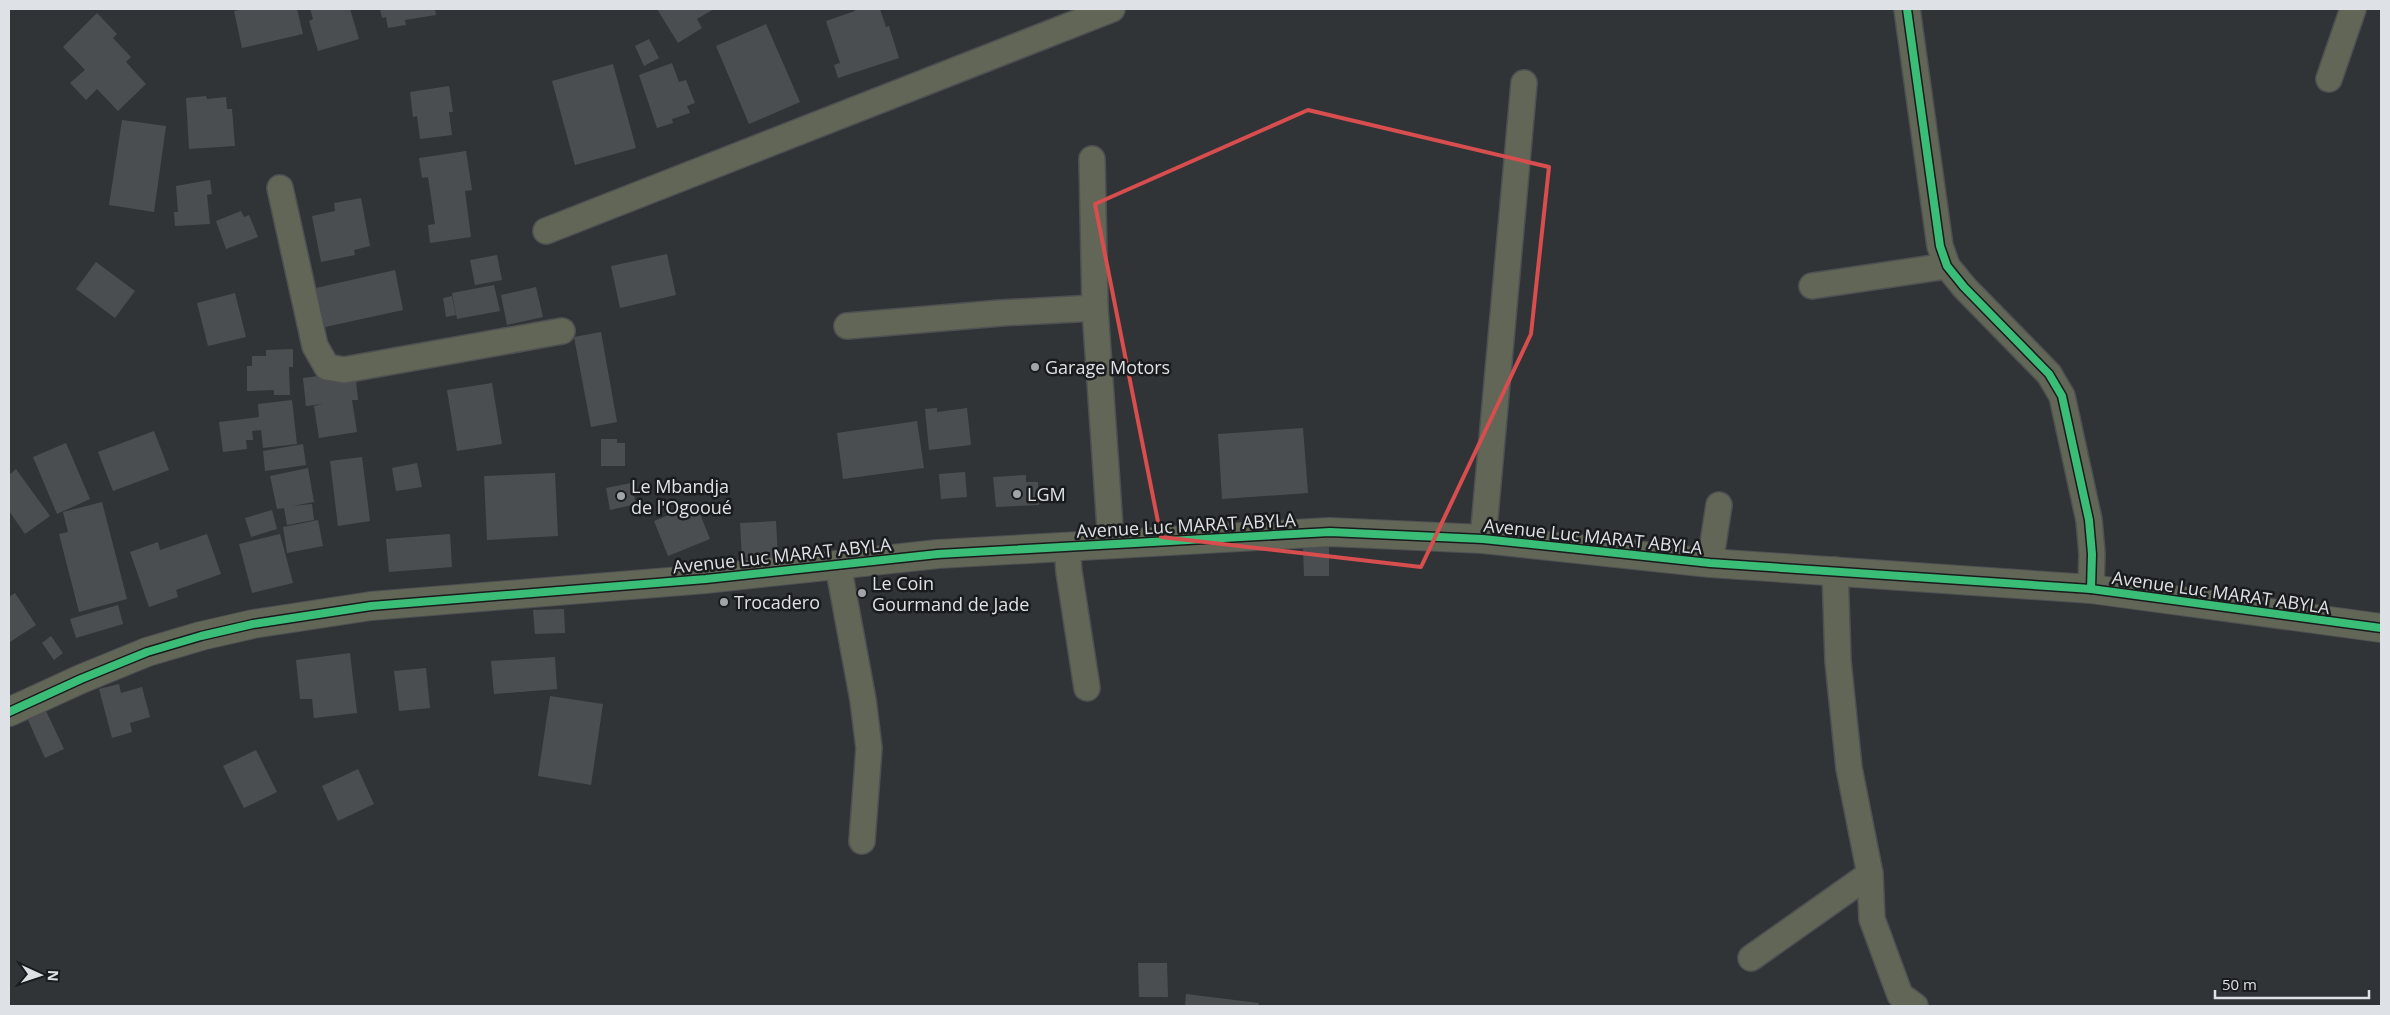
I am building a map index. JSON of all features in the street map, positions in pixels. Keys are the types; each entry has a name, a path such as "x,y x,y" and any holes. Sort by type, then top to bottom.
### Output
{"street":[{"path":"546,231 1112,9"},
{"path":"1906,9 1940,246 1947,266 1964,287 2049,374 2062,396 2089,520 2092,554 2091,588"},
{"path":"2329,79 2353,9"},
{"path":"1483,540 1524,83"},
{"path":"1092,159 1095,308 1111,543"},
{"path":"280,188 315,346 327,367 344,370 562,331"},
{"path":"1812,286 1947,266"},
{"path":"847,326 992,313 1095,308"},
{"path":"1710,563 1719,505"},
{"name":"Avenue Luc MARAT ABYLA","path":"9,712 81,678 147,652 201,636 253,624 371,606 696,580 938,554 1330,532 1483,540 1710,563 2091,588 2381,628"},
{"path":"1067,547 1069,572 1087,688"},
{"path":"838,565 863,700 869,748 862,841"},
{"path":"1835,570 1838,661 1849,768 1870,874 1872,919 1900,995 1915,1006"},
{"path":"1751,958 1870,874"}],"highlighted area":[{"path":"1308,110 1549,167 1531,334 1421,567 1161,537 1095,204"}],"building":[{"path":"243,9 297,9 303,34 242,48 234,11"},
{"path":"310,9 350,9 359,39 318,51 309,21 313,19"},
{"path":"380,9 435,9 436,15 405,20 406,25 388,28 386,17 382,18"},
{"path":"657,9 714,9 697,19 702,28 678,43"},
{"path":"854,9 880,9 886,27 889,26 899,58 838,78 834,65 840,63 826,21 855,11"},
{"path":"97,13 117,34 113,38 131,57 126,62 146,84 118,111 97,89 86,100 70,83 85,70 63,47"},
{"path":"766,24 800,102 749,124 716,46"},
{"path":"649,39 659,58 644,66 635,46"},
{"path":"672,63 679,82 686,80 695,103 687,106 690,113 672,119 673,123 657,128 639,75"},
{"path":"613,64 636,148 575,165 552,81"},
{"path":"449,86 453,112 449,112 452,135 420,139 417,116 413,117 410,92"},
{"path":"206,96 207,99 226,97 227,109 232,109 235,146 189,149 186,98"},
{"path":"122,120 166,126 154,212 109,205"},
{"path":"466,151 472,190 465,191 471,237 430,243 428,225 435,224 428,177 422,178 419,158"},
{"path":"210,180 212,194 207,195 210,224 175,226 174,212 178,212 176,186"},
{"path":"361,198 370,246 354,250 355,255 321,262 312,216 335,211 334,203"},
{"path":"241,211 244,217 249,215 258,237 226,249 216,221"},
{"path":"667,254 676,295 620,308 611,266"},
{"path":"497,255 502,280 475,285 470,260"},
{"path":"96,262 135,291 115,318 76,289"},
{"path":"395,270 403,310 325,327 316,288"},
{"path":"494,285 500,311 457,319 452,293"},
{"path":"536,287 543,317 507,325 501,295"},
{"path":"235,293 246,337 208,346 197,303"},
{"path":"452,296 456,315 446,317 443,298"},
{"path":"601,332 617,422 591,427 574,337"},
{"path":"293,349 293,367 289,367 290,395 274,395 274,390 247,391 247,366 252,366 252,356 266,356 266,350"},
{"path":"355,371 358,400 352,400 357,432 319,438 314,406 322,404 306,406 303,378"},
{"path":"492,383 502,444 457,451 447,390"},
{"path":"292,400 297,444 263,448 261,430 252,431 253,440 246,440 247,449 223,452 219,422 259,417 258,404"},
{"path":"937,408 937,412 967,408 971,445 929,450 925,409"},
{"path":"917,421 924,468 843,479 837,433"},
{"path":"1303,428 1308,493 1222,499 1218,434"},
{"path":"154,431 169,470 113,491 98,452"},
{"path":"601,439 617,439 617,443 625,443 625,466 601,466"},
{"path":"66,443 90,499 57,514 33,457"},
{"path":"303,444 306,465 265,471 263,451"},
{"path":"362,457 370,521 338,526 330,461"},
{"path":"417,463 422,487 396,491 392,468"},
{"path":"308,468 314,502 292,506 312,504 314,520 287,525 284,508 277,509 270,476"},
{"path":"16,469 50,516 25,534 9,511 9,475"},
{"path":"965,472 967,497 941,499 939,474"},
{"path":"555,473 558,536 487,540 484,476"},
{"name":"LGM","path":"1026,475 1026,482 1038,482 1039,505 996,507 993,477"},
{"name":"Le Mbandja de l'Ogooué","path":"631,483 636,504 610,510 606,488"},
{"path":"102,502 127,599 79,612 59,534 68,532 63,512"},
{"path":"696,504 710,539 668,556 654,521"},
{"path":"272,510 277,529 251,537 245,518"},
{"path":"318,520 323,546 287,553 283,527"},
{"path":"776,521 778,557 742,559 740,523"},
{"path":"207,534 221,574 176,590 178,597 149,607 130,552 158,542 160,550"},
{"path":"280,534 293,583 252,593 239,544"},
{"path":"450,534 452,567 389,572 386,539"},
{"path":"1303,547 1329,547 1329,576 1304,576"},
{"path":"15,593 36,625 10,642 9,597"},
{"path":"118,605 123,624 76,638 70,619"},
{"path":"564,609 565,633 535,634 533,610"},
{"path":"51,636 63,653 54,660 42,643"},
{"path":"350,653 357,713 314,718 312,699 300,699 296,660"},
{"path":"555,657 557,689 494,694 491,661"},
{"path":"426,668 430,708 399,711 394,671"},
{"path":"119,684 121,693 142,687 150,717 130,723 132,732 112,738 99,689"},
{"path":"550,696 603,704 591,785 538,776"},
{"path":"46,711 64,749 45,758 28,720"},
{"path":"256,750 277,792 244,808 223,766"},
{"path":"358,769 374,804 338,821 322,786"},
{"path":"1138,963 1167,963 1168,997 1139,997"},
{"path":"1186,994 1259,1003 1258,1006 1185,1006"}],"cycle path":[{"path":"1907,9 1940,246 1947,266 1964,287 2049,374 2062,396 2089,520 2092,554 2091,589"},
{"path":"9,712 81,679 147,652 201,636 253,624 371,606 706,579 938,554 1330,532 1483,539 1710,563 2091,589 2381,628"}],"place":[{"name":"Garage Motors","path":"1035,367"},
{"name":"LGM","path":"1017,494"},
{"name":"Le Mbandja de l'Ogooué","path":"621,496"},
{"name":"Le Coin Gourmand de Jade","path":"862,593"},
{"name":"Trocadero","path":"724,602"}]}
